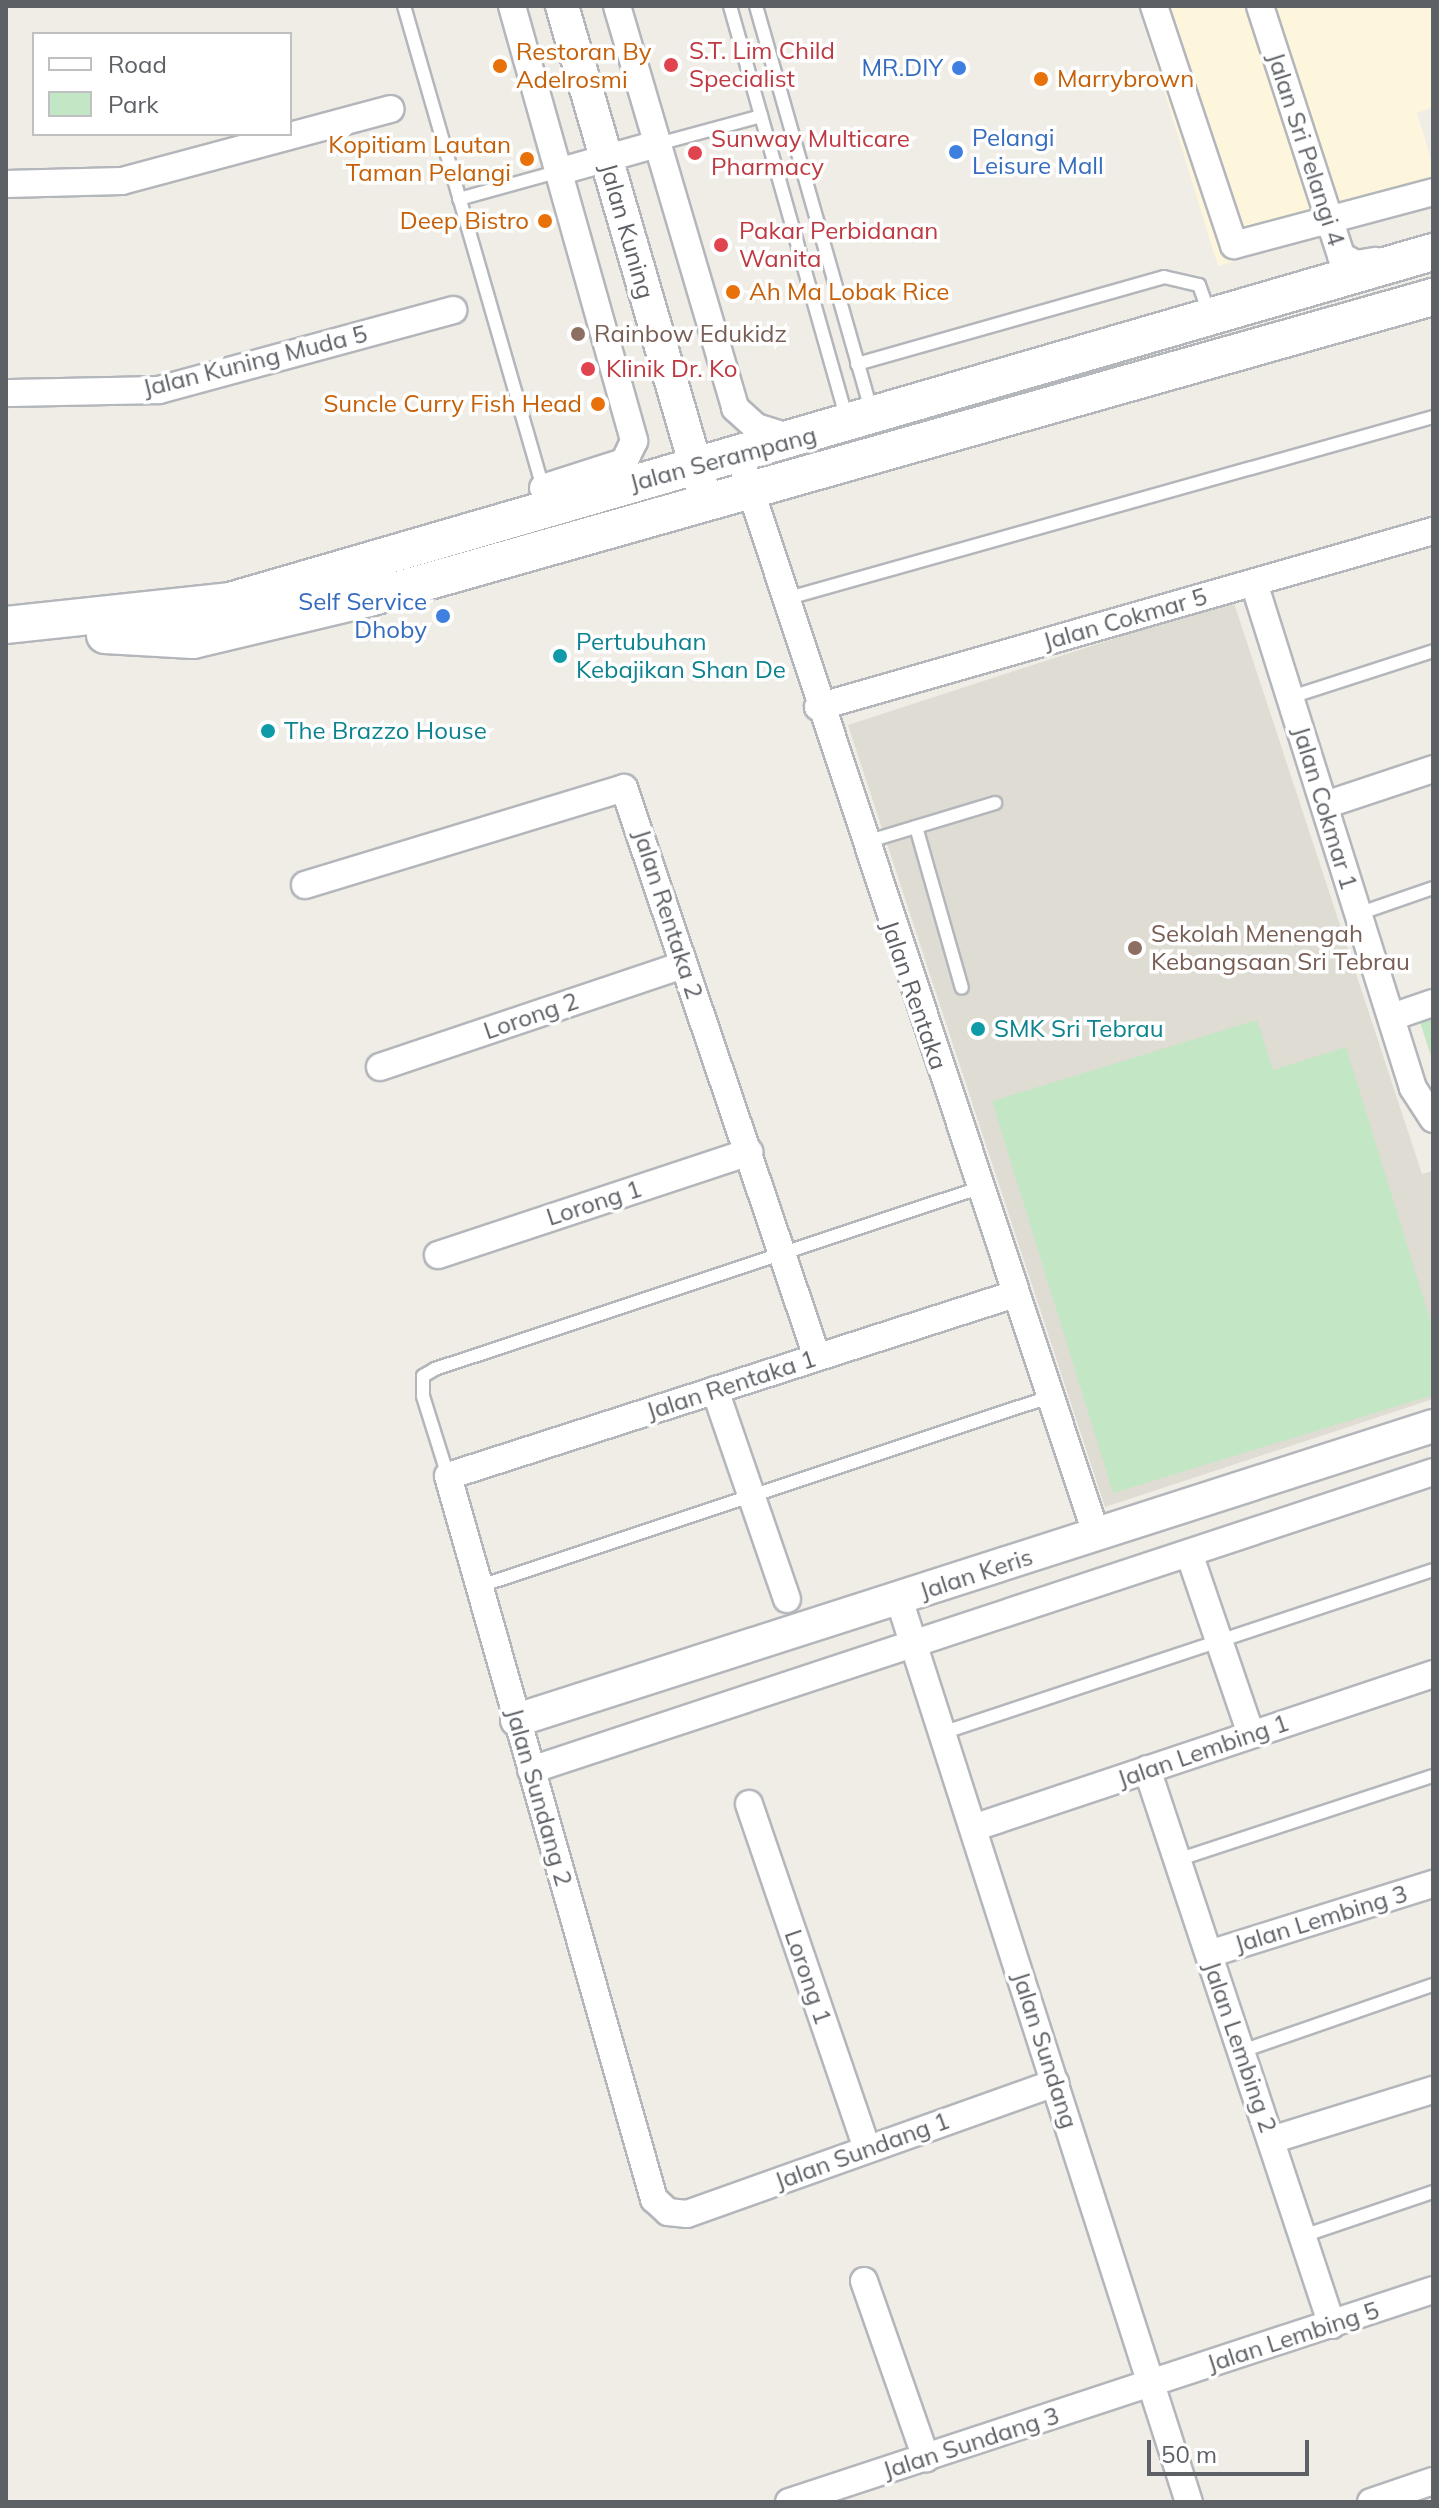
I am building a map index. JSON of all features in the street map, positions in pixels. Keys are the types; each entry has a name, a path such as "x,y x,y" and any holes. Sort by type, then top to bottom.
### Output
{"main road":[{"name":"Jalan Serampang","path":"6,626 230,601 695,466 796,440 1428,253"},
{"name":"Jalan Serampang","path":"6,626 193,640 706,502 1433,297"}],"street":[{"path":"512,6 561,171 634,441 624,462 543,488"},
{"name":"Jalan Kuning","path":"562,6 706,502"},
{"path":"617,6 735,408 756,427 796,440"},
{"path":"1154,6 1230,240 1247,247 1433,192"},
{"name":"Jalan Sri Pelangi 4","path":"1260,6 1345,261 1428,253"},
{"path":"292,135 391,109"},
{"path":"6,184 122,181 290,136"},
{"path":"561,171 658,144"},
{"name":"Jalan Kuning Muda 5","path":"6,393 159,390 453,310"},
{"name":"Jalan Rentaka","path":"739,455 818,707 1096,1534"},
{"name":"Jalan Cokmar 5","path":"818,707 1433,531"},
{"name":"Jalan Cokmar 1","path":"1254,583 1413,1088 1433,1119"},
{"path":"1325,805 1433,769"},
{"name":"Jalan Rentaka 2","path":"305,885 624,788 817,1357"},
{"name":"Lorong 2","path":"380,1067 683,965"},
{"path":"1392,1017 1433,1003"},
{"name":"Lorong 1","path":"438,1255 749,1152"},
{"name":"Jalan Rentaka 1","path":"448,1476 1015,1294"},
{"path":"715,1390 787,1599"},
{"name":"Jalan Keris","path":"517,1720 1433,1426"},
{"path":"531,1770 1190,1556 1433,1472"},
{"name":"Jalan Sundang 2","path":"448,1476 654,2199 668,2212"},
{"path":"1190,1556 1251,1734"},
{"name":"Jalan Sundang","path":"899,1599 1189,2502"},
{"name":"Jalan Lembing 1","path":"973,1828 1433,1674"},
{"name":"Jalan Lembing 2","path":"1147,1769 1332,2325"},
{"name":"Lorong 1","path":"749,1804 867,2149"},
{"name":"Jalan Lembing 3","path":"1209,1954 1433,1884"},
{"name":"Jalan Sundang 1","path":"668,2212 687,2214 1055,2083"},
{"path":"1271,2140 1433,2090"},
{"path":"864,2281 926,2458"},
{"name":"Jalan Lembing 5","path":"1153,2384 1433,2290"},
{"name":"Jalan Sundang 3","path":"789,2502 1153,2384"},
{"path":"1371,2502 1433,2481"}],"lane":[{"path":"404,6 543,488"},
{"path":"730,6 761,116 860,420"},
{"path":"756,6 857,364 860,420"},
{"path":"658,144 761,116"},
{"path":"459,199 561,171"},
{"path":"857,364 1164,277 1199,285 1210,316"},
{"path":"784,600 1433,417"},
{"path":"1291,697 1433,651"},
{"path":"863,843 995,803"},
{"path":"916,827 962,988"},
{"path":"1358,914 1433,888"},
{"path":"783,1254 979,1188"},
{"name":"Jalan Sundang 2","path":"448,1476 423,1376 783,1254"},
{"path":"480,1586 1049,1397"},
{"path":"942,1733 1433,1570"},
{"path":"1177,1860 1433,1776"},
{"path":"1242,2051 1433,1985"},
{"path":"1303,2236 1433,2192"}],"shaded area":[{"path":"1138,6 1433,6 1433,107 1417,113 1433,166 1433,201 1218,266"},
{"name":"Sekolah Menengah Kebangsaan Sri Tebrau","path":"1233,600 1422,1174 1433,1171 1433,1399 1105,1507 848,725"}],"green space":[{"path":"1433,998 1433,1062 1414,1004"},
{"path":"1257,1020 1273,1070 1346,1047 1433,1329 1433,1395 1113,1493 992,1101"}],"place":[{"name":"S.T. Lim Child Specialist","path":"671,65"},
{"name":"Restoran By Adelrosmi","path":"500,66"},
{"name":"MR.DIY","path":"959,68"},
{"name":"Marrybrown","path":"1041,79"},
{"name":"Pelangi Leisure Mall","path":"956,152"},
{"name":"Sunway Multicare Pharmacy","path":"695,153"},
{"name":"Kopitiam Lautan Taman Pelangi","path":"527,159"},
{"name":"Deep Bistro","path":"545,221"},
{"name":"Pakar Perbidanan Wanita","path":"721,245"},
{"name":"Ah Ma Lobak Rice","path":"733,292"},
{"name":"Rainbow Edukidz","path":"578,334"},
{"name":"Klinik Dr. Ko","path":"588,369"},
{"name":"Suncle Curry Fish Head","path":"598,404"},
{"name":"Self Service Dhoby","path":"443,616"},
{"name":"Pertubuhan Kebajikan Shan De","path":"560,656"},
{"name":"The Brazzo House","path":"268,731"},
{"name":"Sekolah Menengah Kebangsaan Sri Tebrau","path":"1135,948"},
{"name":"SMK Sri Tebrau","path":"978,1029"}]}
